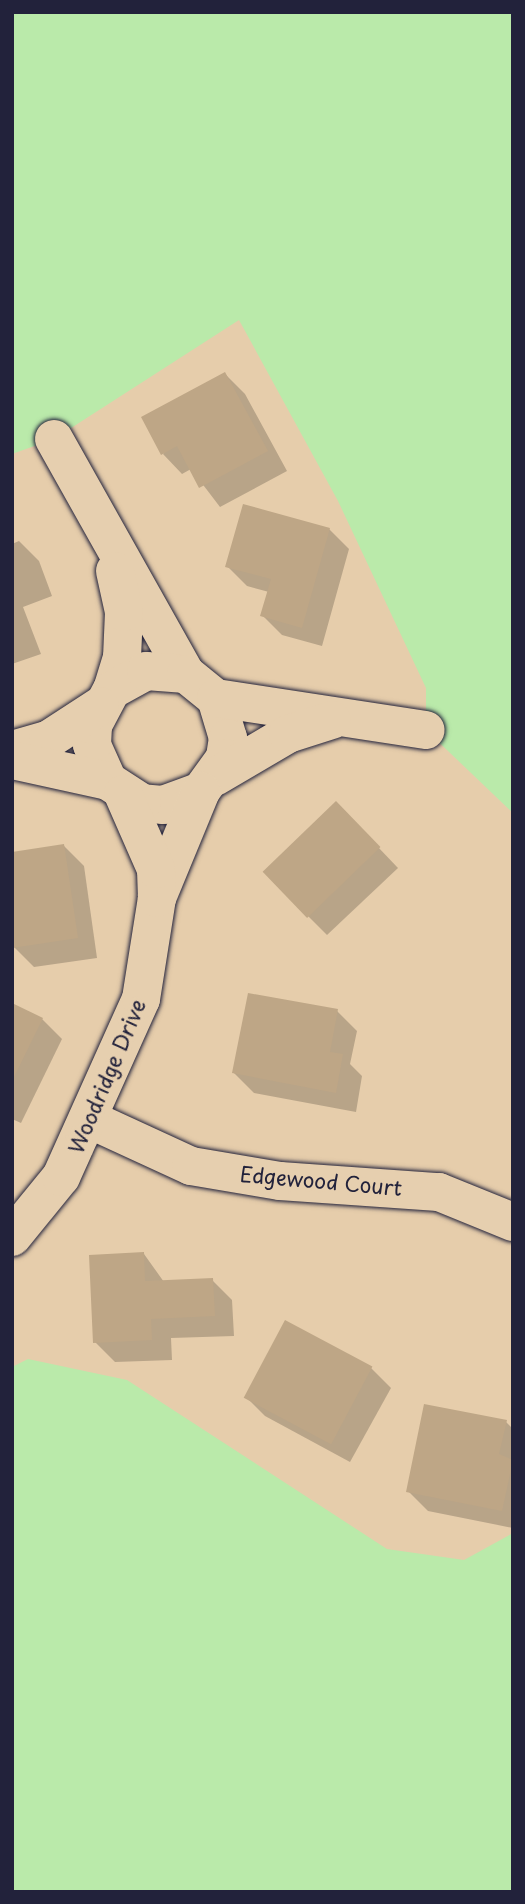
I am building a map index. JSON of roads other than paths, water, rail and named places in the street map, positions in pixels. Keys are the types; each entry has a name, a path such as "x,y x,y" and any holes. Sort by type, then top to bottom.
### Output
{"street":[{"path":"54,439 110,548 186,674 216,698 426,730"},
{"path":"110,548 124,612 122,658 92,745 115,787"},
{"path":"12,750 48,740 146,671 186,674"},
{"path":"208,784 228,738 216,698"},
{"path":"12,760 115,787 163,805 208,784 288,733 338,718"},
{"name":"Woodridge Drive","path":"12,1237 61,1177 91,1120 141,999 158,898 208,784"},
{"name":"Woodridge Drive","path":"115,787 146,836 158,898"},
{"name":"Edgewood Court","path":"91,1120 191,1166 280,1181 439,1192 513,1222"}]}
